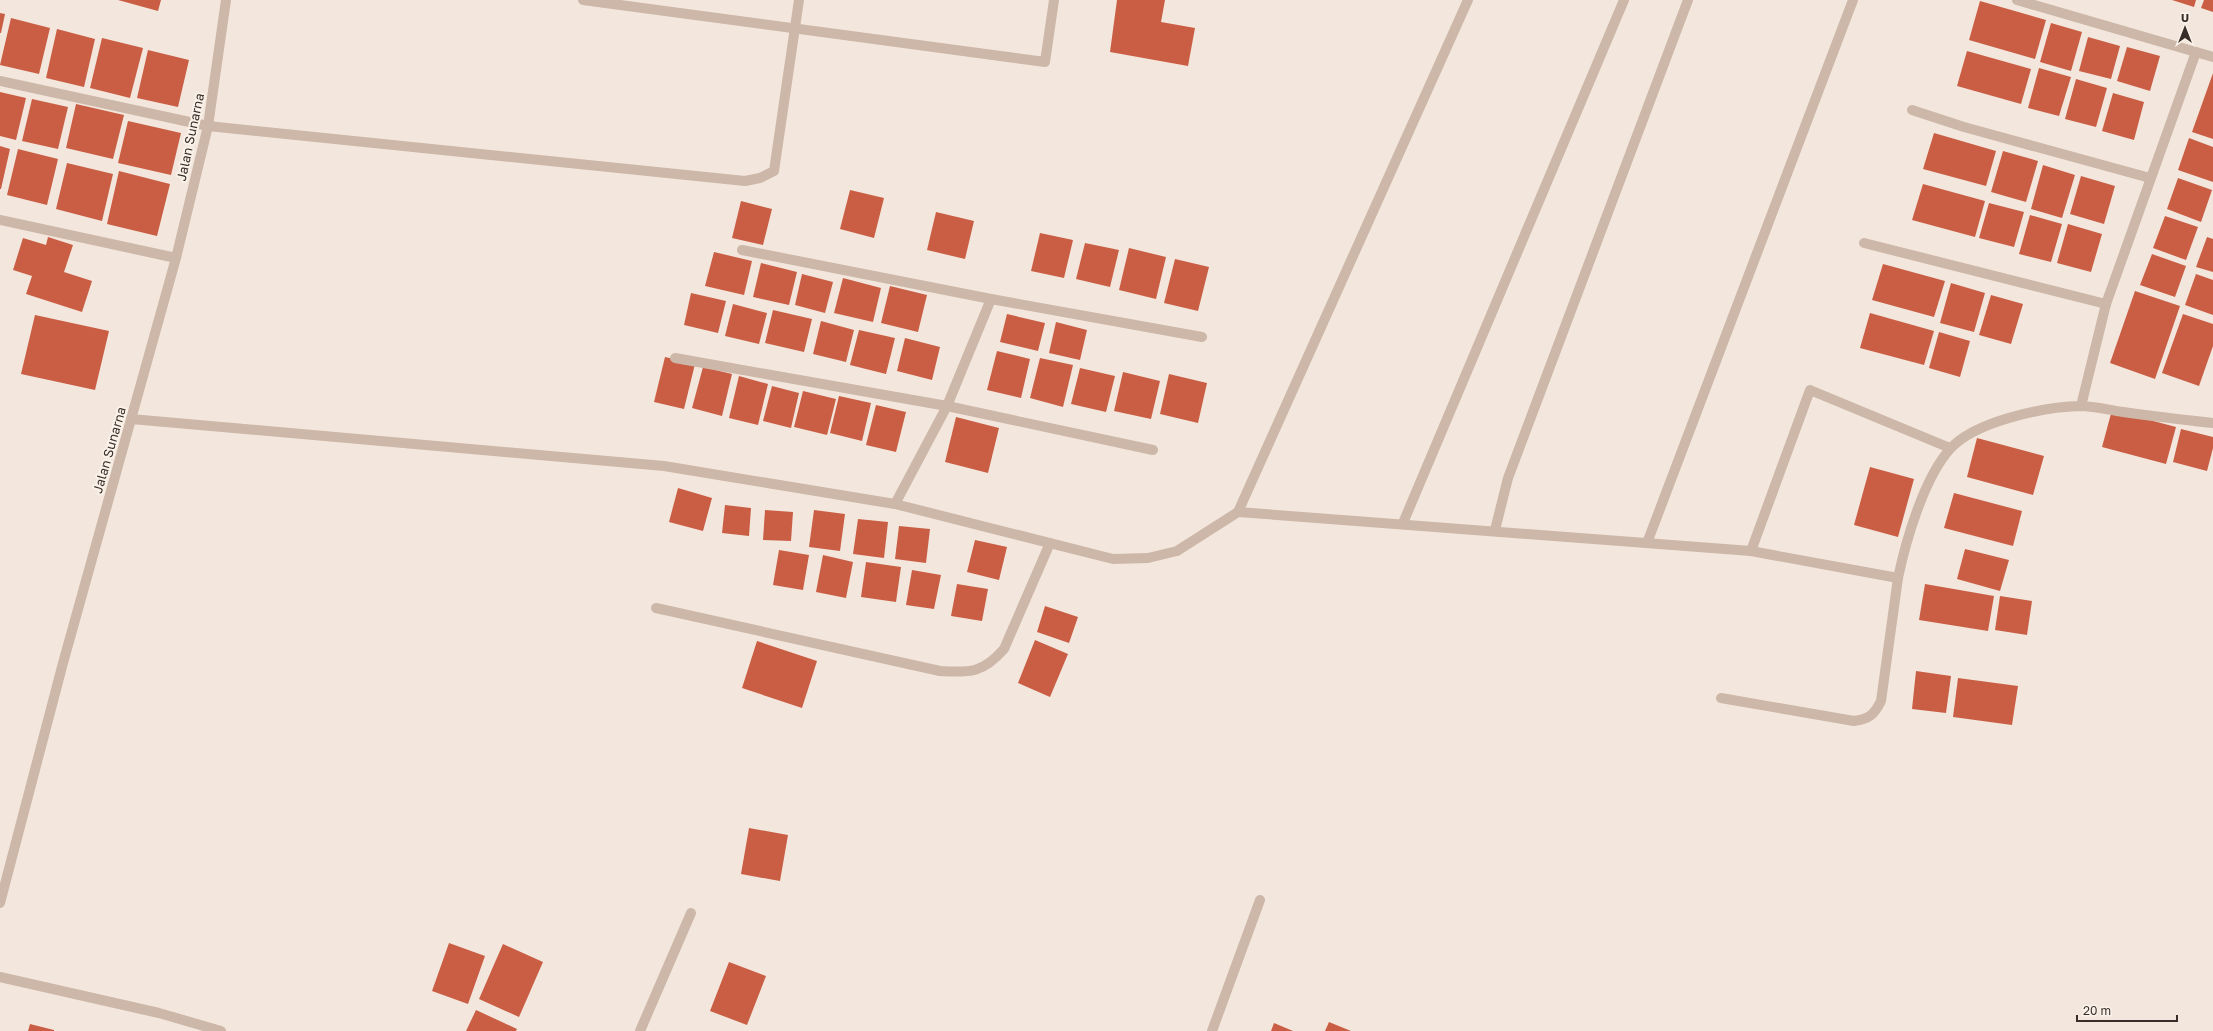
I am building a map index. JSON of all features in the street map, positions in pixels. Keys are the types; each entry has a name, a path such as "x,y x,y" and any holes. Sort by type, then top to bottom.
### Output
{"street":[{"name":"Jalan Sunarna","path":"0,903 63,663 176,258 208,126 226,0"},
{"path":"583,0 1045,62 1054,0"},
{"path":"0,81 208,126 745,181 760,178 774,171 799,0"},
{"path":"131,419 664,466 895,504 1113,559 1148,558 1177,550 1238,512 1468,0"},
{"path":"1403,523 1624,0"},
{"path":"1495,530 1508,478 1688,0"},
{"path":"1648,543 1853,0"},
{"path":"2017,0 2213,57"},
{"path":"2081,406 2106,304 2196,52"},
{"path":"1912,110 1964,127 2150,178"},
{"path":"0,220 176,258"},
{"path":"1864,242 2106,304"},
{"path":"742,250 991,299 1202,337"},
{"path":"895,504 947,406 991,299"},
{"path":"675,358 947,406 1153,450"},
{"path":"1751,550 1810,390 1950,448"},
{"path":"1721,698 1854,721 1866,720 1875,714 1881,702 1898,578 1903,554 1918,508 1938,464 1950,448 1967,436 1988,425 2047,410 2081,406 2213,424"},
{"path":"1238,512 1403,523 1751,550 1898,578"},
{"path":"656,608 940,671 977,671 993,662 1004,649 1050,543"},
{"path":"1212,1031 1260,900"},
{"path":"640,1031 692,913"},
{"path":"0,977 159,1013 221,1031"}],"building":[{"path":"118,0 161,0 158,11"},
{"path":"1117,0 1165,0 1161,22 1195,28 1188,66 1110,52"},
{"path":"2172,0 2196,0 2194,7"},
{"path":"2204,0 2213,0 2213,12 2201,8"},
{"path":"1980,1 2046,20 2035,59 1969,40"},
{"path":"0,13 5,14 1,33 0,33"},
{"path":"11,18 50,28 39,74 0,65"},
{"path":"2051,23 2082,32 2071,71 2040,62"},
{"path":"57,29 95,39 84,87 46,78"},
{"path":"2088,37 2120,46 2111,79 2079,71"},
{"path":"102,38 143,48 130,98 90,88"},
{"path":"2127,47 2160,56 2150,91 2117,81"},
{"path":"148,50 189,60 178,107 137,98"},
{"path":"1967,51 2031,69 2021,104 1957,86"},
{"path":"2039,68 2071,77 2059,116 2028,108"},
{"path":"2213,73 2213,139 2192,132"},
{"path":"2076,79 2107,88 2096,127 2065,119"},
{"path":"0,92 26,98 16,140 0,136"},
{"path":"2113,93 2144,102 2134,140 2102,131"},
{"path":"32,99 68,107 58,149 22,141"},
{"path":"76,104 124,115 113,159 66,148"},
{"path":"128,121 181,133 171,175 118,163"},
{"path":"1934,133 1996,151 1986,186 1923,169"},
{"path":"2189,138 2213,147 2213,182 2178,170"},
{"path":"0,146 10,149 1,189 0,189"},
{"path":"18,149 58,159 47,205 7,195"},
{"path":"2003,151 2038,161 2026,202 1991,192"},
{"path":"67,163 113,174 102,221 56,209"},
{"path":"2043,165 2075,175 2062,218 2031,209"},
{"path":"119,171 170,184 157,236 107,224"},
{"path":"2081,176 2115,186 2104,224 2070,214"},
{"path":"2178,178 2212,190 2201,222 2167,209"},
{"path":"1923,184 1985,201 1975,237 1912,220"},
{"path":"850,190 884,198 874,238 840,229"},
{"path":"741,201 772,209 763,245 732,238"},
{"path":"1989,203 2024,212 2014,247 1979,238"},
{"path":"936,212 974,221 965,259 927,250"},
{"path":"2030,215 2062,224 2051,262 2019,254"},
{"path":"2165,216 2198,227 2186,260 2153,248"},
{"path":"2068,224 2102,234 2091,272 2057,263"},
{"path":"1040,233 1073,240 1064,278 1031,271"},
{"path":"48,237 73,245 64,272 92,281 82,312 26,294 32,276 13,270 23,238 46,245"},
{"path":"2207,237 2213,239 2213,272 2196,267"},
{"path":"1085,243 1119,250 1110,287 1076,279"},
{"path":"1129,248 1166,257 1156,299 1119,290"},
{"path":"714,252 752,261 744,295 705,286"},
{"path":"2152,254 2186,266 2175,297 2140,285"},
{"path":"1175,259 1209,267 1198,311 1164,303"},
{"path":"761,263 797,272 789,305 753,297"},
{"path":"1883,264 1945,281 1934,317 1872,300"},
{"path":"802,274 833,282 825,313 795,305"},
{"path":"2196,274 2213,280 2213,315 2185,305"},
{"path":"843,278 881,288 873,322 834,313"},
{"path":"1951,283 1985,293 1974,332 1940,323"},
{"path":"890,286 927,295 918,332 881,323"},
{"path":"2135,291 2180,306 2155,379 2110,363"},
{"path":"691,293 726,301 718,333 684,325"},
{"path":"1991,295 2023,304 2011,344 1979,335"},
{"path":"733,304 767,313 759,344 725,336"},
{"path":"773,310 812,319 804,352 765,343"},
{"path":"1870,313 1934,331 1924,365 1860,348"},
{"path":"1007,314 1045,323 1038,351 1000,342"},
{"path":"2183,314 2213,324 2213,346 2199,386 2162,373"},
{"path":"35,315 109,331 95,390 21,374"},
{"path":"821,321 854,330 846,362 813,354"},
{"path":"1056,322 1087,330 1080,360 1049,353"},
{"path":"859,330 895,338 886,374 850,365"},
{"path":"1939,332 1970,341 1960,377 1929,368"},
{"path":"905,338 940,347 932,380 897,371"},
{"path":"997,351 1030,359 1021,398 987,390"},
{"path":"665,357 695,364 684,409 654,402"},
{"path":"1040,358 1073,365 1063,407 1030,398"},
{"path":"703,367 732,374 722,416 692,408"},
{"path":"1080,368 1115,376 1106,412 1071,404"},
{"path":"1123,372 1160,381 1151,419 1114,411"},
{"path":"1169,374 1207,383 1198,423 1160,414"},
{"path":"739,376 768,384 758,425 729,418"},
{"path":"772,386 799,393 791,428 763,421"},
{"path":"803,391 836,399 827,435 794,427"},
{"path":"839,396 871,403 862,441 830,433"},
{"path":"876,405 906,412 896,452 866,445"},
{"path":"2112,410 2176,427 2166,464 2102,447"},
{"path":"956,417 999,428 988,473 945,462"},
{"path":"2181,429 2213,437 2213,448 2207,471 2173,462"},
{"path":"1977,438 2044,456 2033,495 1967,477"},
{"path":"1870,467 1914,479 1898,537 1854,525"},
{"path":"678,488 712,498 703,531 669,522"},
{"path":"1954,493 2022,511 2013,546 1944,528"},
{"path":"725,505 751,508 749,536 722,533"},
{"path":"765,510 793,512 791,541 763,540"},
{"path":"814,510 845,514 840,551 809,547"},
{"path":"858,519 888,522 884,558 853,554"},
{"path":"899,526 930,529 926,563 895,559"},
{"path":"975,540 1007,547 999,580 967,572"},
{"path":"1965,549 2009,560 2000,591 1957,579"},
{"path":"779,550 809,555 803,590 773,585"},
{"path":"823,555 853,562 846,598 816,592"},
{"path":"866,562 901,567 896,602 861,597"},
{"path":"912,570 941,575 934,609 906,605"},
{"path":"957,584 988,589 982,621 951,616"},
{"path":"1925,584 1994,596 1988,631 1919,620"},
{"path":"2000,596 2032,601 2027,635 1995,630"},
{"path":"1045,606 1078,617 1069,643 1037,632"},
{"path":"1035,640 1068,654 1050,697 1018,683"},
{"path":"757,641 817,661 802,708 742,688"},
{"path":"1916,671 1951,676 1946,713 1912,709"},
{"path":"1958,678 2018,686 2012,725 1953,717"},
{"path":"749,828 788,835 780,881 741,874"},
{"path":"449,943 485,956 468,1004 432,991"},
{"path":"503,944 543,962 519,1017 479,999"},
{"path":"729,962 766,976 747,1025 710,1011"},
{"path":"476,1010 517,1029 516,1031 466,1031"},
{"path":"1329,1022 1351,1031 1325,1031"},
{"path":"1274,1023 1293,1031 1271,1031"},
{"path":"30,1024 54,1030 54,1031 28,1031"}]}
